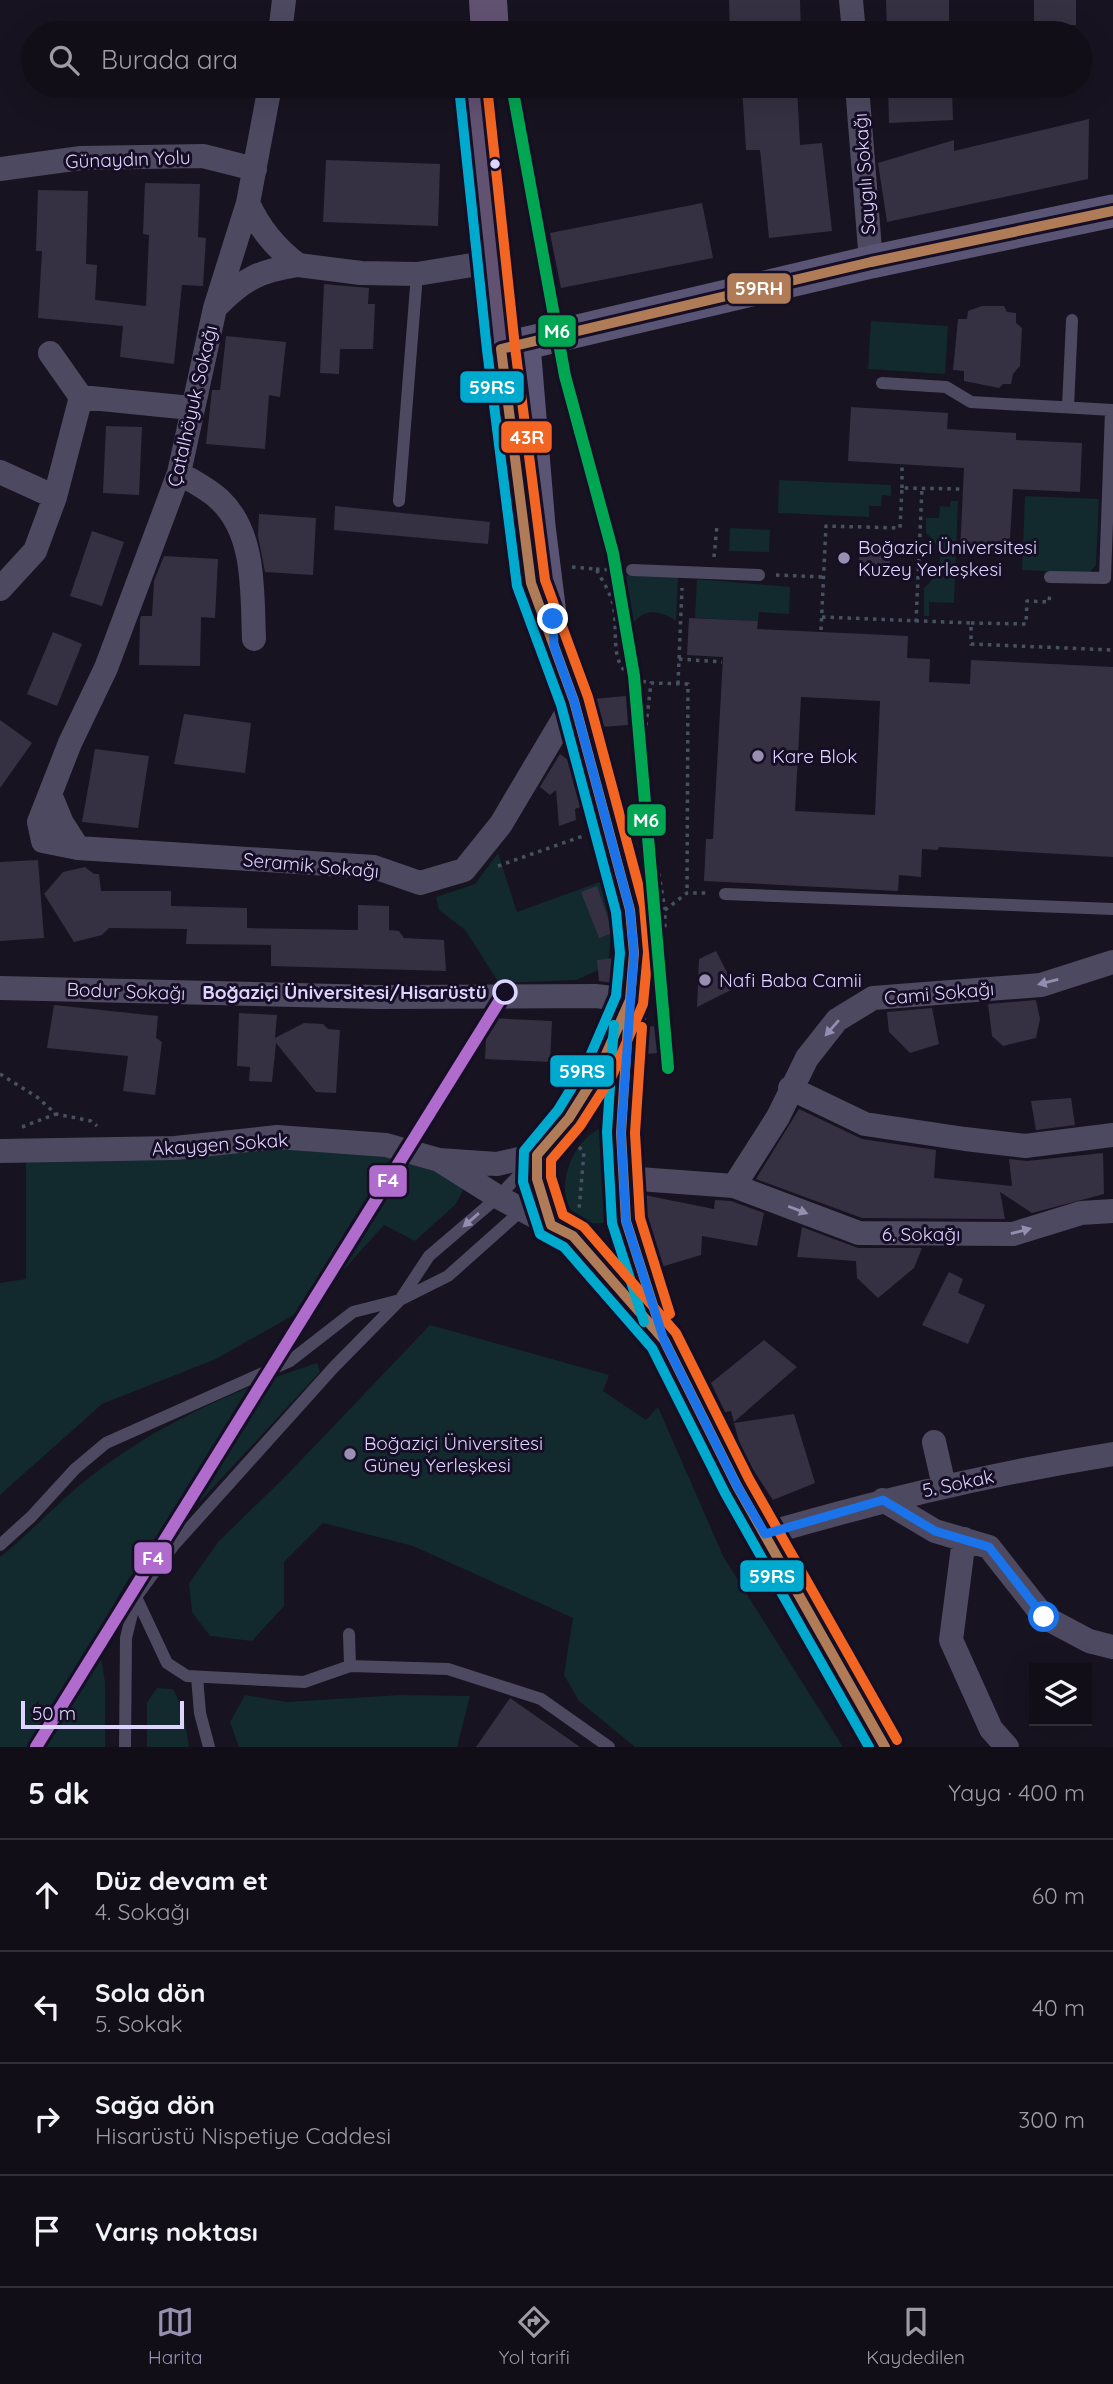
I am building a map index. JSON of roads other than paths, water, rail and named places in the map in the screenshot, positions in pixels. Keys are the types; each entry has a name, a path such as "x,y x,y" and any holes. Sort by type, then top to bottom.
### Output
{"main road":[{"path":"466,0 467,21"},
{"path":"488,0 489,21"},
{"path":"474,98 491,262 512,347 554,646"},
{"path":"496,98 531,583 574,701 630,910 634,953 621,1133 626,1221 664,1340 737,1486 885,1747"},
{"path":"512,347 871,262 1113,211"},
{"path":"630,1000 599,1070 565,1123 537,1156 537,1180 563,1231 664,1340"},
{"path":"565,1123 584,1113 600,1118 621,1133"},
{"path":"563,1231 591,1239 607,1236 626,1221"}],"street":[{"path":"281,21 284,0"},
{"path":"851,0 852,21"},
{"name":"Çatalhöyuk Sokağı","path":"51,794 70,743 106,668 179,473 191,408 215,308 248,203 268,98"},
{"name":"Saygılı Sokağı","path":"859,98 871,262"},
{"name":"Günaydın Yolu","path":"0,169 81,158 203,156 255,169"},
{"path":"248,203 259,227 276,247 298,265"},
{"path":"215,308 237,285 264,270 298,265 361,273 416,274 491,262"},
{"path":"50,353 81,397 191,408"},
{"path":"0,589 36,551 55,497 81,397"},
{"path":"0,472 55,497"},
{"path":"179,473 220,500 244,535 251,582 254,639"},
{"name":"Seramik Sokağı","path":"51,794 39,822 43,841 78,848 374,867 420,883 464,870 500,824 574,701"},
{"name":"Cami Sokağı","path":"734,1186 778,1117 807,1058 837,1020 873,998 1041,985 1113,962"},
{"name":"Bodur Sokağı","path":"0,988 377,997 595,996 630,1000"},
{"path":"790,1088 865,1124 965,1139 1025,1146 1113,1135"},
{"name":"Akaygen Sokak","path":"7,1141 115,1149 175,1148 277,1137 386,1145 439,1160"},
{"path":"439,1160 497,1164 537,1156"},
{"path":"439,1160 498,1197 563,1231"},
{"name":"6. Sokağı","path":"625,1178 734,1186 859,1233 1013,1234 1081,1213 1113,1211"},
{"path":"934,1442 944,1486"},
{"name":"5. Sokak","path":"765,1534 883,1500 1113,1454"},
{"path":"883,1500 935,1531 989,1547 1044,1617 1089,1641 1113,1647"},
{"path":"964,1539 951,1640 991,1729 1007,1747"}],"lane":[{"path":"399,501 416,274"},
{"path":"1068,407 1072,320"},
{"path":"882,383 946,387 971,402 1112,410 1105,578 1050,577"},
{"path":"632,570 759,575"},
{"path":"725,894 1113,909"},
{"path":"125,1747 126,1638 136,1597 191,1526 334,1367 400,1300 429,1256 498,1197 537,1156"},
{"path":"0,1545 75,1469 106,1443 290,1362 353,1312 400,1300 448,1276 522,1210"},
{"path":"136,1597 167,1663 187,1676 304,1682 349,1666 447,1670 541,1699 609,1747"},
{"path":"349,1634 349,1666"},
{"path":"197,1677 200,1713 209,1747"}],"place":[{"name":"Boğaziçi Üniversitesi Kuzey Yerleşkesi","path":"844,558"},
{"name":"Kare Blok","path":"758,756"},
{"name":"Nafi Baba Camii","path":"705,980"},
{"name":"Boğaziçi Üniversitesi/Hisarüstü","path":"505,992"},
{"name":"Boğaziçi Üniversitesi Güney Yerleşkesi","path":"350,1454"}]}
